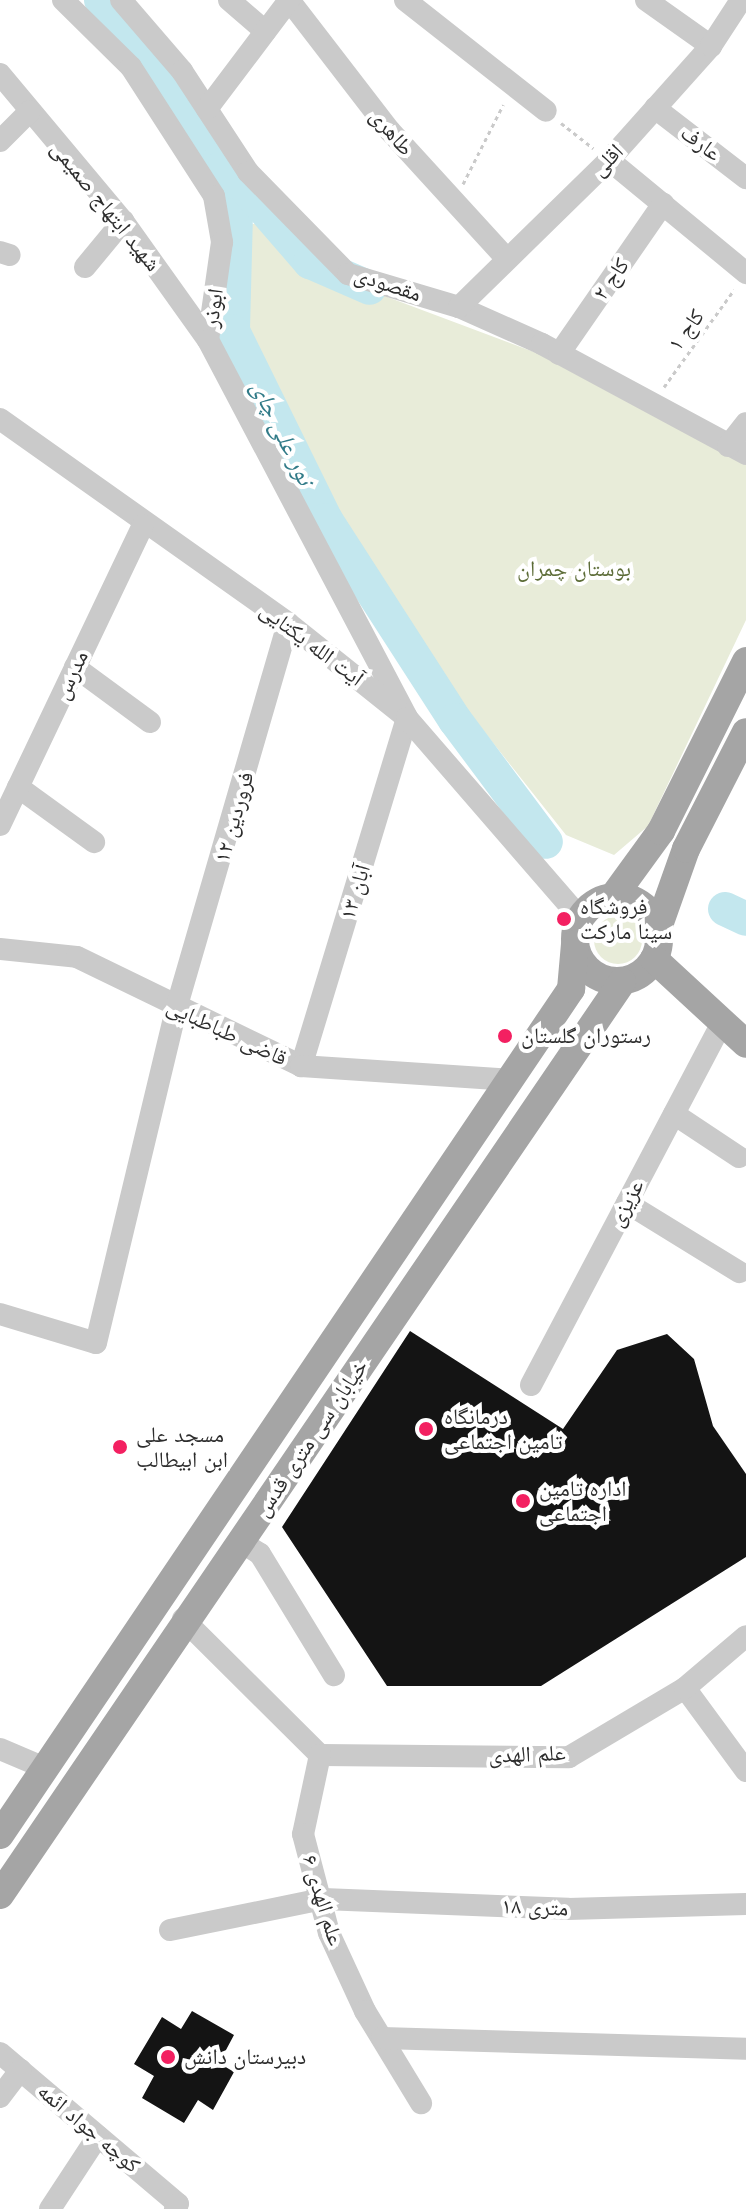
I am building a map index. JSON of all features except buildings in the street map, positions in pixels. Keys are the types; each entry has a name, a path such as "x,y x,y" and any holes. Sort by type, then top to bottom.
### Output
{"main road":[{"path":"746,661 661,831 613,897 578,931 586,968 622,982 654,959 658,928 686,849 746,732"},
{"path":"613,897 636,901 658,928"},
{"name":"خیابان سی متری قدس","path":"0,1835 513,1080 571,989 578,931"},
{"path":"654,959 746,1044"},
{"name":"خیابان سی متری قدس","path":"0,1895 183,1619 241,1542 622,982"},
{"path":"262,1451 289,1471"}],"street":[{"name":"ابوذر","path":"63,0 131,67 214,196 222,242 208,340 407,718"},
{"name":"مقصودی","path":"121,0 207,109 248,172 348,274 459,307 559,354 737,450"},
{"path":"229,0 265,31"},
{"path":"207,109 289,0"},
{"name":"طاهری","path":"289,0 454,201 504,256"},
{"path":"405,0 546,111"},
{"path":"646,0 711,46"},
{"name":"اقلی","path":"459,307 504,256 609,160 711,46 741,0"},
{"name":"شهید ابتهاج صمیمی","path":"0,74 123,221 208,340"},
{"name":"عارف","path":"655,108 746,178"},
{"path":"0,141 30,111"},
{"path":"609,160 663,204 742,279"},
{"name":"کاج ۲","path":"559,354 663,204"},
{"path":"85,267 123,221"},
{"path":"737,450 746,423"},
{"name":"آیت الله یکتایی","path":"2,424 288,623 407,718 578,931"},
{"name":"مدرس","path":"0,825 143,525"},
{"name":"۱۲ فروردین","path":"0,1314 96,1343 176,1009 288,623"},
{"path":"75,667 150,722"},
{"name":"۱۳ آبان","path":"301,1066 407,718"},
{"path":"18,787 94,842"},
{"name":"قاضی طباطبایی","path":"0,949 77,957 176,1009 301,1066 513,1080"},
{"name":"عزیزی","path":"531,1385 722,1022"},
{"path":"674,1114 739,1157"},
{"path":"627,1203 739,1272"},
{"path":"241,1542 260,1554 334,1675"},
{"path":"183,1619 320,1755"},
{"name":"علم الهدی","path":"320,1755 569,1757 685,1688 746,1636"},
{"path":"685,1688 746,1771"},
{"path":"0,1749 45,1768"},
{"name":"علم الهدی ۶","path":"320,1755 303,1834 323,1899 329,1933 382,2038 421,2103"},
{"name":"۱۸ متری","path":"170,1930 323,1899 568,1909 746,1904"},
{"path":"382,2038 746,2049"},
{"name":"کوچه جواد ائمه","path":"0,2053 177,2207"},
{"path":"0,2097 20,2070"},
{"path":"50,2209 98,2136"}],"path":[{"path":"454,201 513,86"},
{"path":"546,111 609,160"},
{"name":"کاج ۱","path":"651,406 742,279"}],"green space":[{"name":"بوستان چمران","path":"271,221 320,248 366,289 558,361 746,465 746,620 648,826 614,855 566,835 398,623 246,341 248,225"},
{"path":"618,916 635,923 642,940 635,957 618,964 601,957 594,940 601,923"}],"waterway":[{"name":"نور علی چای","path":"101,0 220,159 236,214 233,331 326,520 455,720 546,842"},
{"path":"225,164 310,262 370,288"},
{"path":"725,909 746,919"}],"place":[{"name":"فروشگاه سینا مارکت","path":"564,919"},
{"name":"رستوران گلستان","path":"505,1036"},
{"name":"درمانگاه تامین اجتماعی","path":"426,1429"},
{"name":"مسجد علی ابن ابیطالب","path":"120,1447"},
{"name":"اداره تامین اجتماعی","path":"523,1501"},
{"name":"دبیرستان دانش","path":"168,2057"}]}
